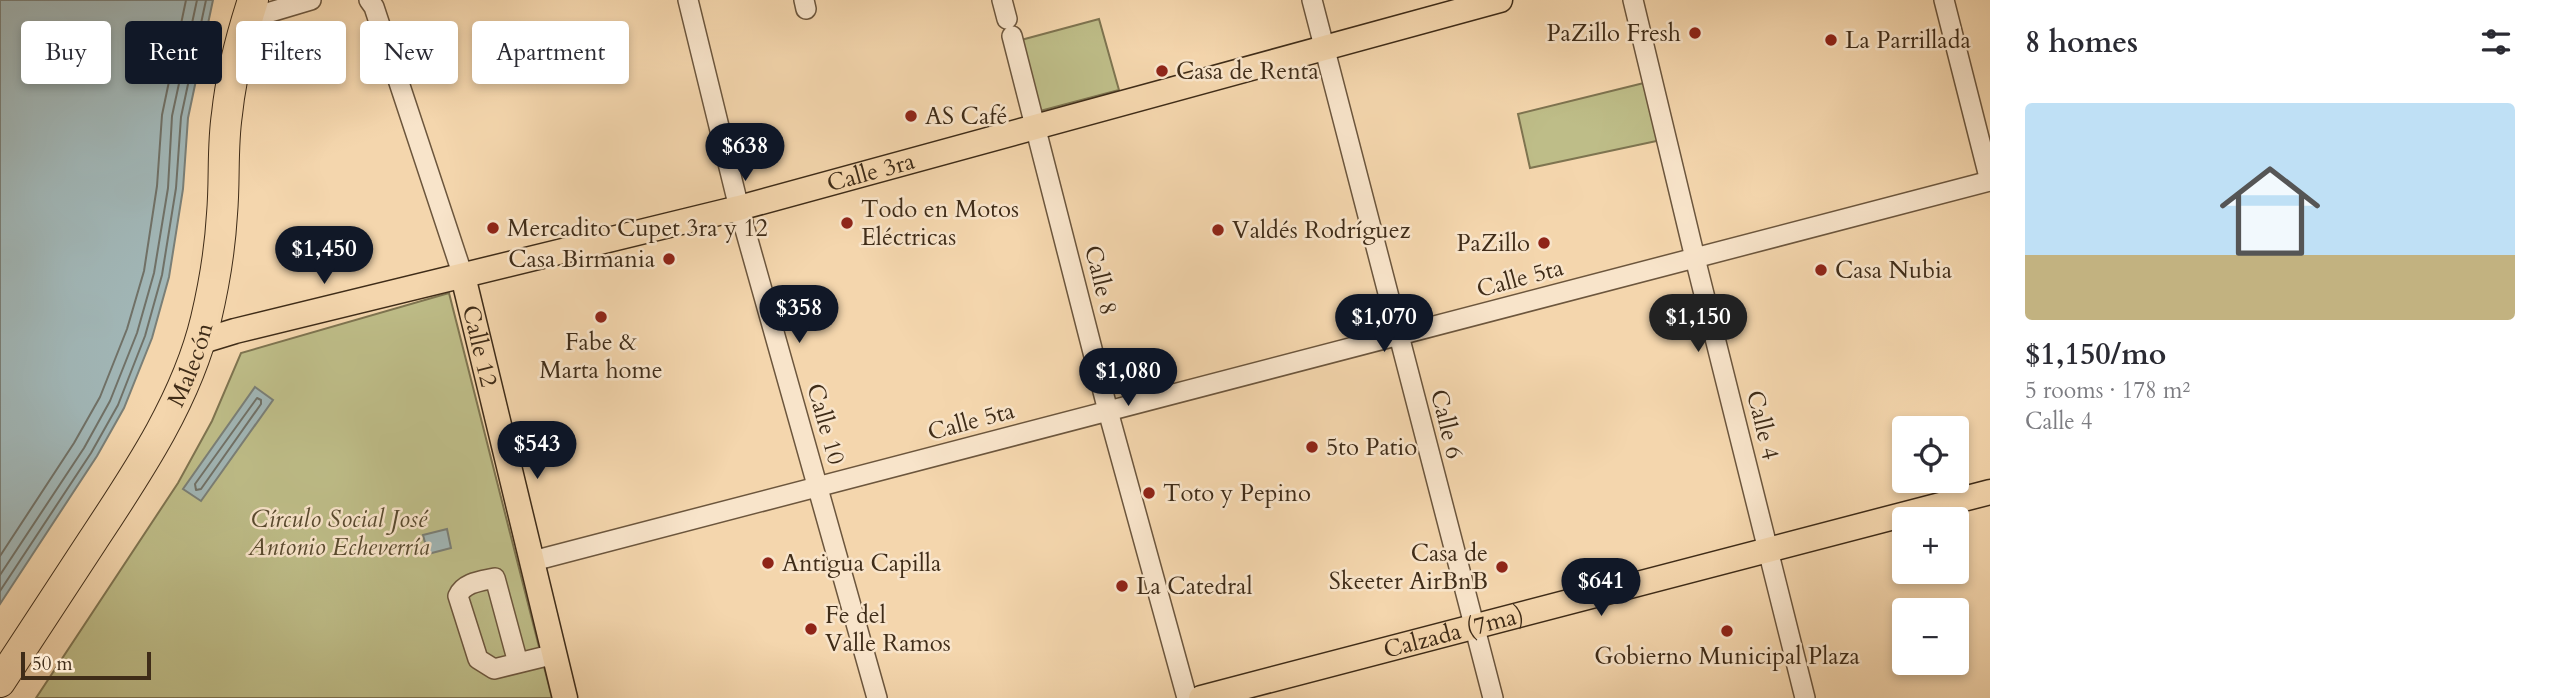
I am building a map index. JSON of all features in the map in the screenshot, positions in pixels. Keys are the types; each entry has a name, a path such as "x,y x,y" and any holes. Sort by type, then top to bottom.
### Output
{"highway":[{"name":"Malecón","path":"0,682 146,458 180,390 199,342 206,320 217,258 227,113 250,10"}],"main road":[{"name":"Calle 3ra","path":"199,342 739,208 1500,0"},
{"name":"Calle 12","path":"463,276 565,698"},
{"name":"Calzada (7ma)","path":"1201,698 1990,492"}],"street":[{"path":"250,10 311,0"},
{"name":"Calle 12","path":"369,0 374,6 463,276"},
{"name":"Calle 10","path":"688,0 739,208 877,698"},
{"name":"Calle 6","path":"1312,0 1493,698"},
{"name":"Calle 4","path":"1633,0 1805,698"},
{"path":"1944,0 1990,181"},
{"name":"Calle 8","path":"1007,18 1108,411 1187,698"},
{"name":"Calle 5ta","path":"533,561 1990,181"},
{"path":"518,663 495,578 466,586 458,596 478,659 494,669 555,654"}],"green space":[{"path":"1099,19 1119,90 1040,111 1021,40"},
{"path":"1652,81 1666,139 1530,168 1518,114"},
{"name":"Círculo Social José Antonio Echeverría","path":"449,293 552,698 36,698 178,483 212,421 241,353"}],"water":[{"path":"0,0 213,0 209,21 125,21 125,84 195,84 188,118 183,189 169,277 152,338 124,408 97,456 0,604"},
{"path":"255,387 273,400 201,501 183,489"},
{"path":"447,529 451,548 428,554 423,535"}],"place":[{"name":"PaZillo Fresh","path":"1695,33"},
{"name":"La Parrillada","path":"1831,40"},
{"name":"Casa de Renta","path":"1162,71"},
{"name":"AS Café","path":"911,116"},
{"name":"Todo en Motos Eléctricas","path":"847,223"},
{"name":"Mercadito Cupet 3ra y 12","path":"493,228"},
{"name":"Valdés Rodríguez","path":"1218,230"},
{"name":"PaZillo","path":"1544,243"},
{"name":"Casa Birmania","path":"669,259"},
{"name":"Casa Nubia","path":"1821,270"},
{"name":"Fabe & Marta home","path":"601,317"},
{"name":"5to Patio","path":"1312,447"},
{"name":"Toto y Pepino","path":"1149,493"},
{"name":"Antigua Capilla","path":"768,563"},
{"name":"Casa de Skeeter AirBnB","path":"1502,567"},
{"name":"La Catedral","path":"1122,586"},
{"name":"Fe del Valle Ramos","path":"811,629"},
{"name":"Gobierno Municipal Plaza","path":"1727,631"}]}
